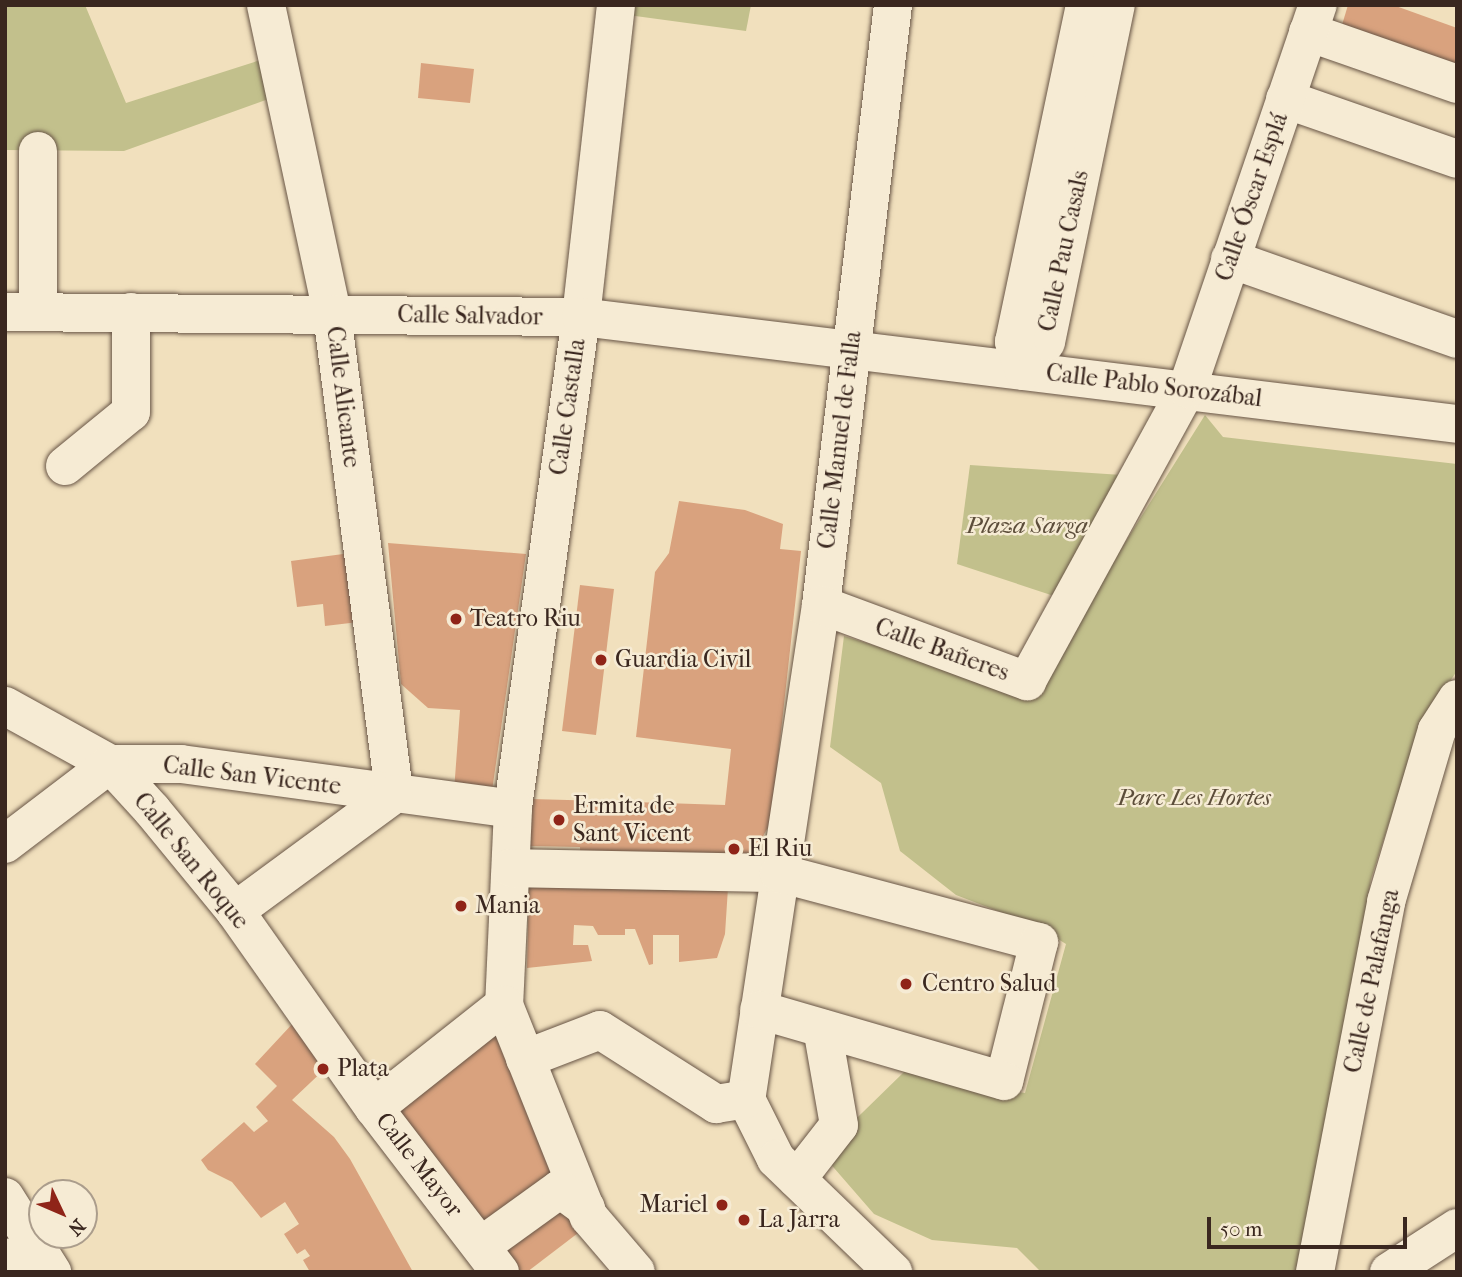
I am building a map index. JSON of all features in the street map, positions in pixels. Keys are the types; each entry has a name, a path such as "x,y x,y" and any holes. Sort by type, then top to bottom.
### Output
{"street":[{"name":"Calle Alicante","path":"266,5 332,314 394,794"},
{"name":"Calle Castalla","path":"504,1005 513,808 581,317 616,5"},
{"name":"Calle Manuel de Falla","path":"746,1099 821,605 893,5"},
{"name":"Calle Pau Casals","path":"1024,371 1014,342 1085,5"},
{"name":"Calle Pau Casals","path":"1024,371 1046,342 1116,5"},
{"path":"1313,19 1457,84"},
{"name":"Calle Óscar Esplá","path":"1187,388 1313,19"},
{"path":"1285,99 1457,159"},
{"path":"22,312 38,150"},
{"path":"1230,259 1457,339"},
{"name":"Calle Salvador","path":"22,312 581,317 850,352"},
{"path":"65,466 131,412 131,312"},
{"name":"Calle Pablo Sorozábal","path":"850,352 1187,388 1457,424"},
{"name":"Calle Bañeres","path":"821,605 1027,681 1187,388"},
{"name":"Calle de Palafanga","path":"1315,1272 1386,902 1437,730 1457,699"},
{"name":"Calle San Roque","path":"5,706 110,764 235,911 339,1058"},
{"path":"5,844 110,764"},
{"name":"Calle San Vicente","path":"110,764 181,764 513,808"},
{"path":"235,911 394,794"},
{"path":"511,868 779,873 1040,942 1004,1081 759,1010"},
{"path":"374,1108 504,1005 586,1208 636,1272"},
{"path":"797,1179 839,1125 822,1028"},
{"path":"525,1059 600,1030 716,1104 746,1099 776,1159 797,1179 872,1265"},
{"name":"Calle Mayor","path":"339,1058 374,1108 491,1259"},
{"path":"491,1259 560,1189 586,1208"},
{"path":"5,1196 33,1262"},
{"path":"1389,1272 1457,1228"}],"green space":[{"path":"5,5 85,5 126,103 276,55 285,93 124,151 5,150"},
{"path":"628,5 751,5 746,31 628,15"},
{"name":"Parc Les Hortes","path":"1205,415 1223,437 1457,464 1457,671 1421,723 1371,879 1328,1142 1298,1272 1041,1272 1017,1248 932,1240 874,1214 821,1153 904,1072 1025,1093 1066,944 1037,926 956,895 900,851 881,783 830,747 844,636 1030,694"},
{"name":"Plaza Sarga","path":"970,465 1122,475 1054,596 957,564"}],"building":[{"path":"1348,5 1393,5 1457,28 1457,66 1342,25"},
{"path":"421,63 474,69 470,103 418,98"},
{"path":"679,501 745,510 783,524 780,549 801,551 771,822 749,861 580,857 580,847 530,846 531,799 612,802 612,812 635,811 634,802 725,805 731,749 636,737 655,572 669,553"},
{"name":"Teatro Riu","path":"388,543 526,554 492,791 454,791 460,710 428,708 401,684"},
{"path":"358,552 367,621 325,626 323,604 297,607 291,561"},
{"path":"580,585 614,589 596,735 562,731"},
{"path":"529,883 728,888 725,934 717,958 679,962 679,935 653,935 653,964 649,965 635,929 625,929 625,935 598,935 593,926 574,925 573,945 588,945 592,961 527,968"},
{"path":"295,1021 329,1065 292,1100 334,1137 350,1159 413,1272 310,1272 303,1260 310,1256 305,1249 297,1254 284,1234 299,1224 285,1202 261,1218 232,1182 208,1170 201,1160 244,1122 254,1132 268,1121 256,1107 277,1086 255,1064"},
{"path":"496,1033 567,1177 485,1236 391,1111"},
{"path":"558,1198 582,1230 527,1272 511,1272 493,1246"}],"place":[{"name":"Teatro Riu","path":"456,619"},
{"name":"Guardia Civil","path":"601,660"},
{"name":"Ermita de Sant Vicent","path":"559,820"},
{"name":"El Riu","path":"734,849"},
{"name":"Mania","path":"461,906"},
{"name":"Centro Salud","path":"906,984"},
{"name":"Plata","path":"323,1069"},
{"name":"Mariel","path":"722,1205"},
{"name":"La Jarra","path":"744,1220"}]}
